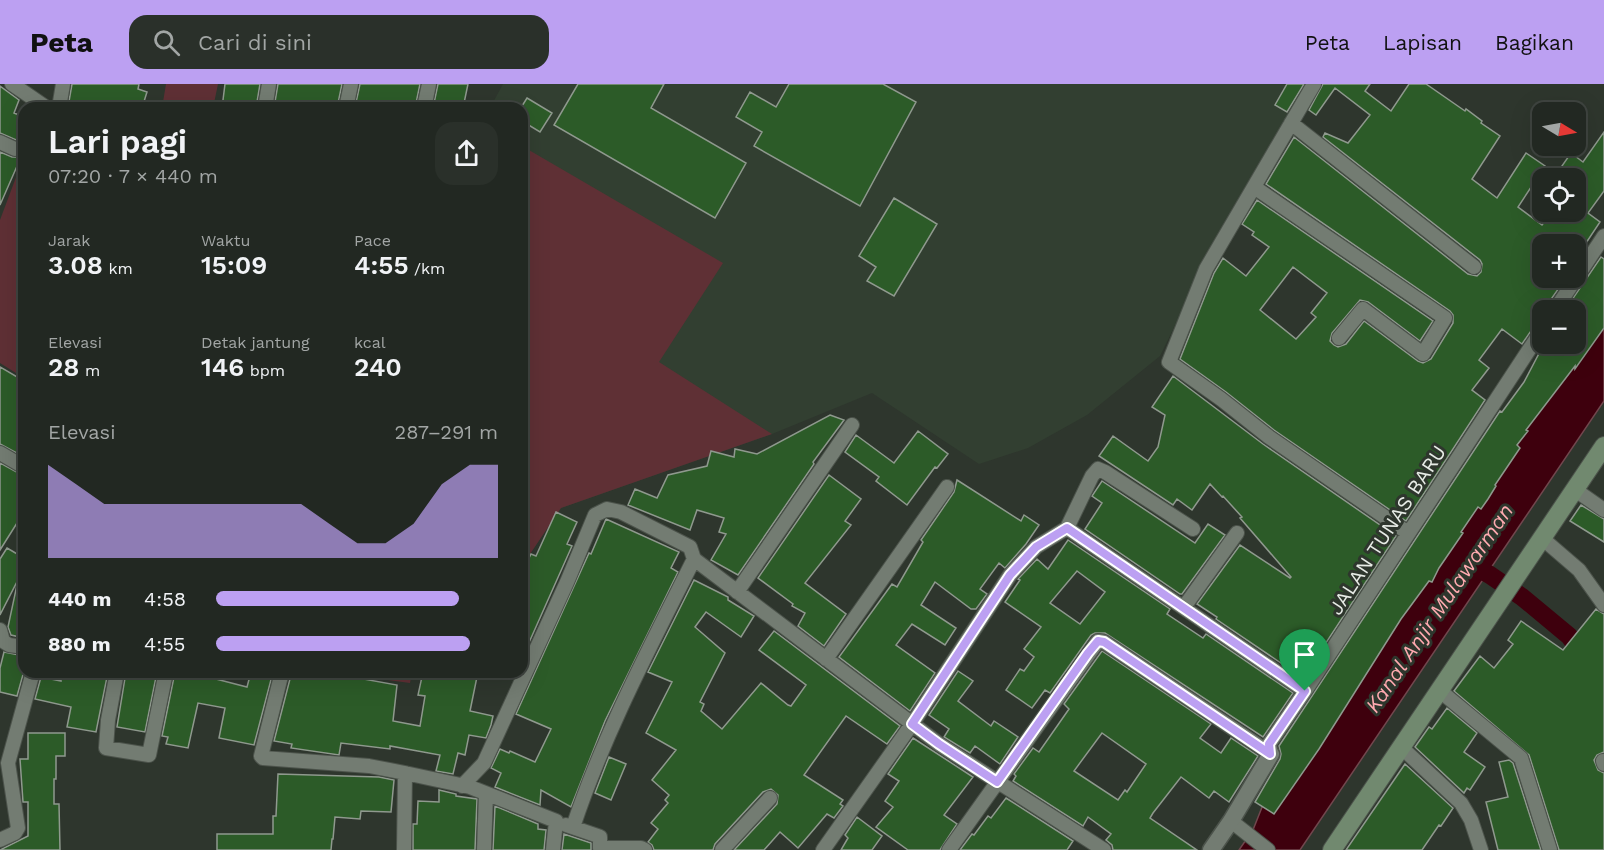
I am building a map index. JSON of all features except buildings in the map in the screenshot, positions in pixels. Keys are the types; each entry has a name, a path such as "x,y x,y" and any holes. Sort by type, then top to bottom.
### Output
{"main road":[{"path":"1332,850 1604,446"}],"street":[{"path":"12,84 38,102"},
{"path":"61,102 63,84"},
{"path":"266,102 269,84"},
{"path":"347,102 351,84"},
{"path":"425,102 429,84"},
{"path":"1314,84 1206,269 1169,362 1269,437 1408,533"},
{"path":"1291,123 1474,267"},
{"path":"0,142 15,149"},
{"path":"1254,187 1445,318 1423,354 1362,309 1339,338"},
{"path":"1562,300 1604,236"},
{"name":"JALAN TUNAS BARU","path":"1270,754 1269,744 1532,345"},
{"path":"737,592 852,425"},
{"path":"0,453 18,464"},
{"path":"823,850 912,724 1010,575 1036,547 1067,528 1092,476 1098,469 1193,529"},
{"path":"826,659 947,487"},
{"path":"1575,489 1604,510"},
{"path":"528,667 595,515 607,509 621,512 690,547 694,559 912,724 1094,848"},
{"path":"1067,528 1305,691"},
{"path":"1184,607 1237,533"},
{"path":"1543,539 1580,570 1604,605"},
{"path":"573,827 590,776 628,691 694,559"},
{"path":"0,630 3,641 9,645 18,646"},
{"path":"949,850 1098,641 1104,642 1270,754 1231,821 1211,850"},
{"path":"0,840 15,833 18,828 8,763 31,678"},
{"path":"116,678 108,720 106,748 148,755 165,678"},
{"path":"280,678 261,756 263,758 369,766 462,786 598,836 600,837 600,849 641,848 645,850"},
{"path":"462,786 484,763 523,678"},
{"path":"1439,690 1521,758 1550,850"},
{"path":"1401,747 1461,803 1471,820 1481,850"},
{"path":"404,850 405,773"},
{"path":"484,850 486,794"},
{"path":"722,850 770,798"},
{"path":"553,850 556,821"},
{"path":"1231,821 1269,850"}],"shaded area":[{"path":"166,84 218,84 214,102 163,102"},
{"path":"503,84 1312,84 1189,297 1160,356 1087,415 1028,448 979,464 872,393 772,434 561,508 528,324 528,102 493,102"},
{"path":"528,149 723,263 659,362 772,434 561,508 528,557"},
{"path":"18,172 18,374 0,363 0,220"},
{"path":"372,678 411,678 410,683"}],"water":[{"name":"Kanal Anjir Mulawarman","path":"1604,275 1604,401 1300,850 1239,850 1253,830 1285,749 1481,463 1552,354 1586,354 1586,318"}],"waterway":[{"name":"Kanal Anjir Mulawarman","path":"1468,563 1522,597 1569,636 1604,684"}],"route":[{"path":"1067,528 1305,691 1296,701 1269,744 1270,754 1104,642 1098,641 997,782 912,724 1010,575 1036,547 1067,528"}]}
